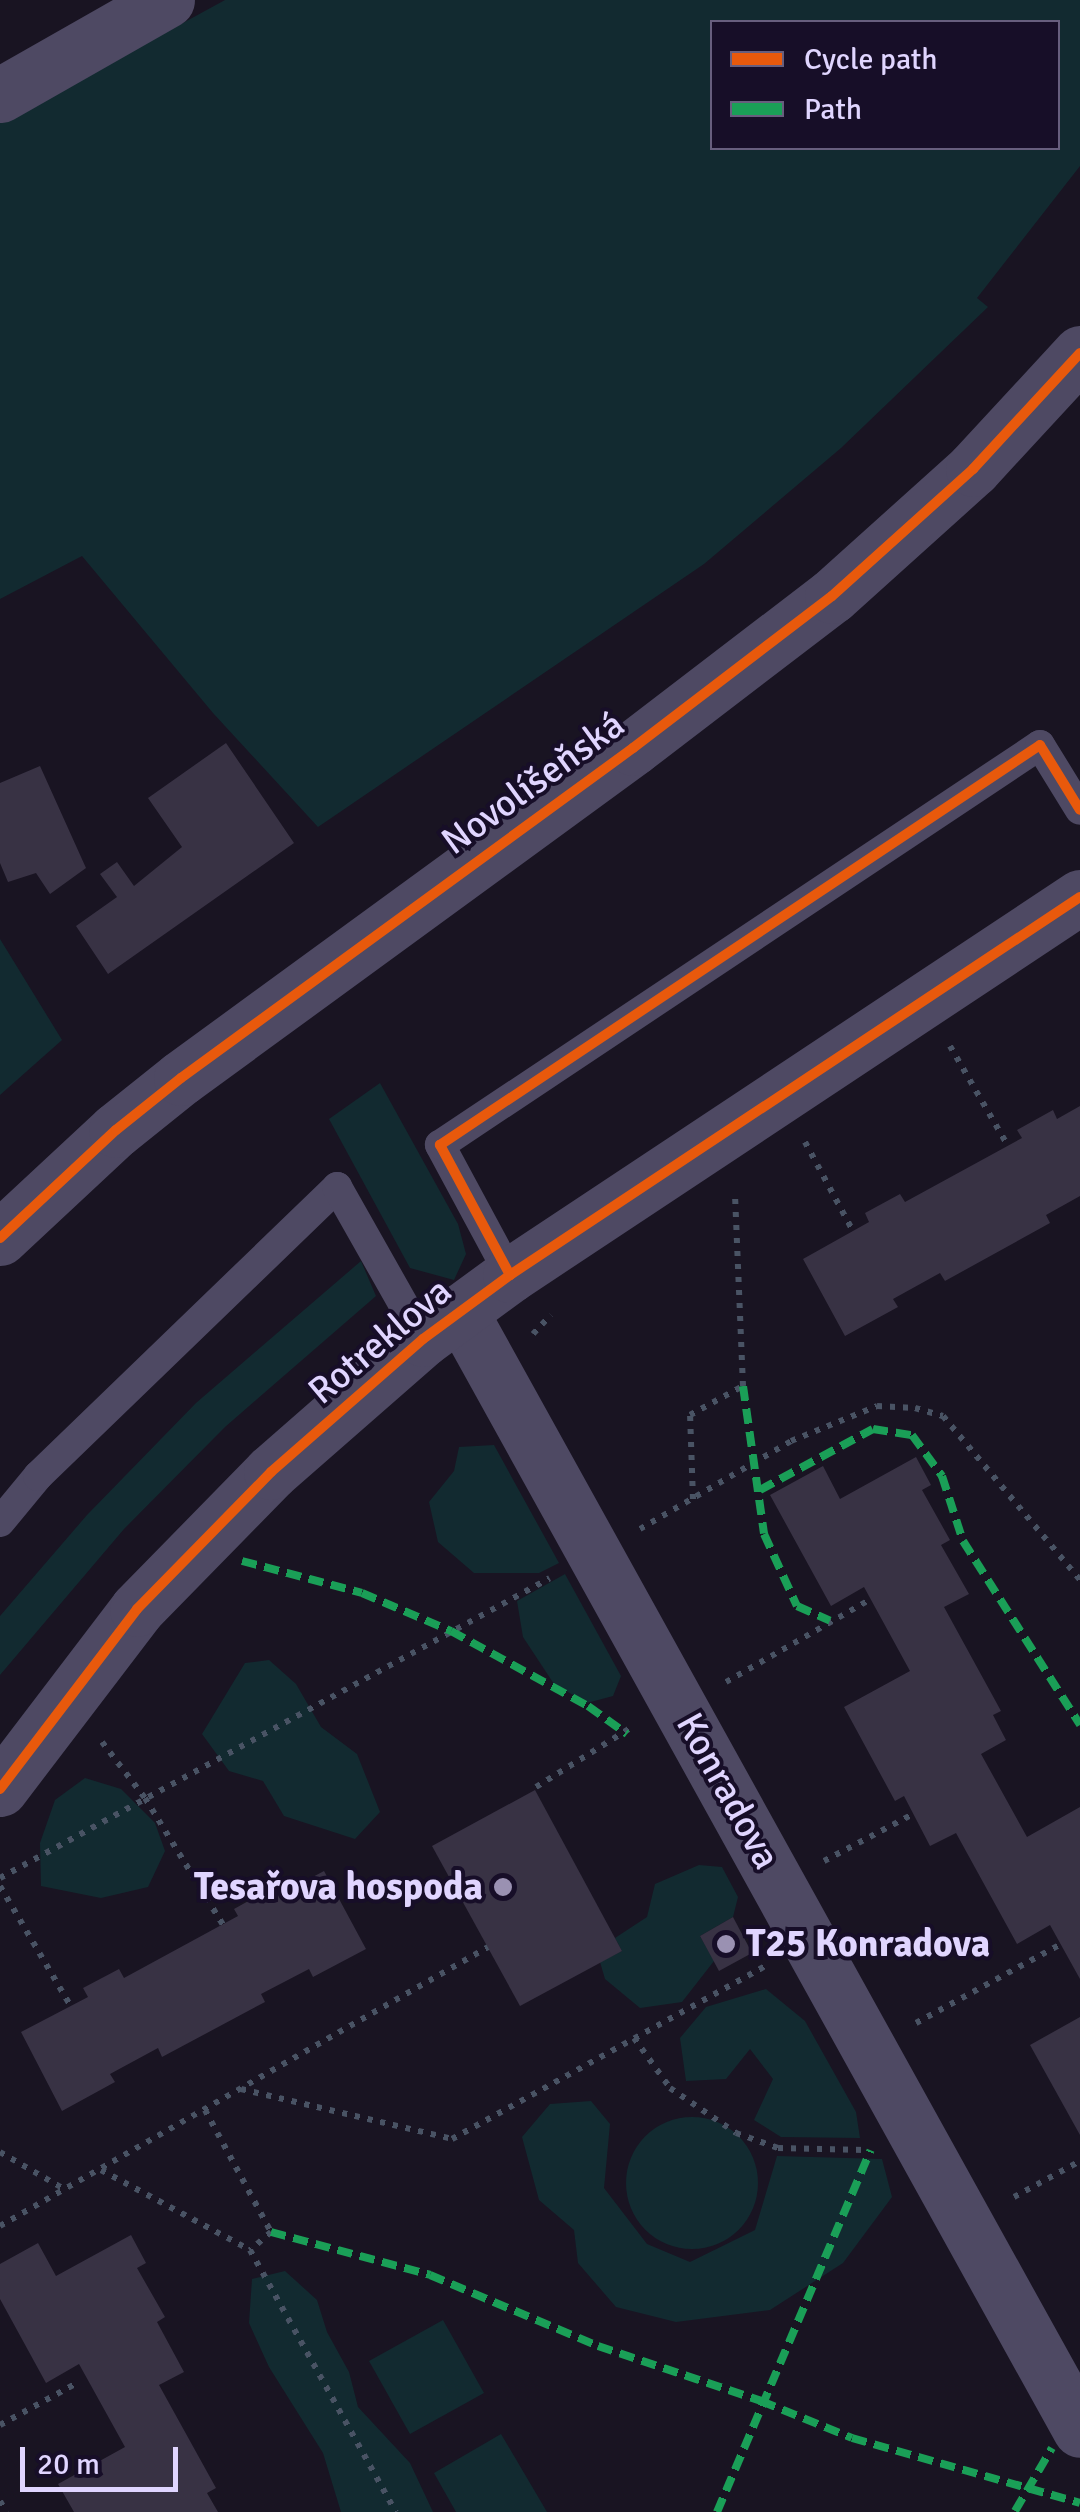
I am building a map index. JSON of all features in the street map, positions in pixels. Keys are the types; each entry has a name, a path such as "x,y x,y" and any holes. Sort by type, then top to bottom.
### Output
{"street":[{"path":"0,94 167,0"},
{"name":"Novolíšeňská","path":"0,1238 116,1130 180,1078 634,748 832,596 973,469 1080,353"},
{"name":"Rotreklova","path":"0,1789 138,1610 271,1472 442,1325 510,1275 1080,897"},
{"name":"Konradova","path":"442,1325 596,1553 1080,2430"}],"lane":[{"path":"510,1275 440,1145 1040,744 1080,810"},
{"path":"0,1522 38,1476 337,1187 442,1325"}],"path":[{"path":"947,1040 1008,1146"},
{"path":"802,1136 853,1231"},
{"path":"693,1499 690,1415 743,1386 734,1182"},
{"path":"0,1878 596,1553 791,1441 877,1406 915,1408 943,1416 1080,1580"},
{"path":"712,1690 871,1599"},
{"path":"92,1729 145,1798 223,1924"},
{"path":"810,1869 913,1814"},
{"path":"0,1886 70,2005"},
{"path":"241,2088 452,2138 810,1941"},
{"path":"913,2024 1061,1944"},
{"path":"0,2226 488,1947"},
{"path":"634,2038 670,2088 736,2132 778,2148 871,2150"},
{"path":"205,2110 270,2232 250,2250"},
{"path":"0,2152 64,2189"},
{"path":"1012,2198 1080,2161"},
{"path":"100,2170 250,2250 396,2512"},
{"path":"0,2426 79,2382"},
{"path":"0,2501 6,2512"}],"green space":[{"path":"225,0 1080,0 1080,166 977,298 988,307 841,448 704,564 318,827 213,713 82,556 0,599 0,123"},
{"path":"0,939 62,1040 0,1095"},
{"path":"380,1083 458,1224 466,1254 454,1280 410,1268 329,1119"},
{"path":"361,1261 376,1296 225,1427 124,1529 0,1675 0,1616 87,1515 196,1403"},
{"path":"494,1445 559,1563 539,1573 474,1573 438,1542 429,1502 454,1471 459,1447"},
{"path":"565,1574 621,1676 613,1696 587,1703 554,1684 523,1637 517,1601"},
{"path":"269,1660 296,1684 321,1727 357,1754 380,1812 355,1839 284,1816 263,1781 229,1771 202,1734 245,1663"},
{"path":"85,1778 121,1789 155,1823 165,1851 148,1887 101,1898 41,1886 40,1843 55,1800"},
{"path":"699,1865 722,1867 738,1897 733,1917 700,1936 714,1961 682,2002 640,2008 605,1979 600,1962 622,1951 615,1938 647,1917 655,1884"},
{"path":"766,1989 805,2021 856,2112 860,2138 781,2137 754,2120 773,2079 750,2049 726,2079 686,2081 680,2038 706,2007"},
{"path":"591,2101 610,2124 604,2188 647,2244 690,2262 755,2230 777,2156 882,2159 892,2197 843,2263 770,2310 676,2322 616,2307 578,2263 574,2230 539,2200 522,2137 550,2104"},
{"path":"692,2117 717,2122 739,2136 753,2158 758,2183 753,2208 739,2230 717,2244 692,2249 667,2244 645,2230 631,2208 626,2183 631,2158 645,2136 667,2122"},
{"path":"285,2271 317,2300 327,2332 349,2372 358,2407 410,2463 433,2512 341,2512 323,2453 269,2367 249,2323 252,2279"},
{"path":"443,2320 484,2393 410,2434 369,2361"},
{"path":"501,2434 547,2512 456,2512 434,2473"}],"building":[{"path":"226,743 294,843 108,974 76,926 117,897 100,874 117,862 134,886 182,847 148,798"},
{"path":"40,766 86,868 50,894 36,873 8,882 0,863 0,783"},
{"path":"1080,1106 1080,1196 1046,1215 1050,1223 945,1281 940,1273 893,1299 898,1307 845,1336 803,1259 869,1222 865,1213 900,1194 905,1202 1022,1138 1017,1130 1053,1110 1057,1119"},
{"path":"916,1457 931,1485 922,1490 950,1540 941,1545 969,1594 944,1607 1001,1711 993,1715 1006,1740 981,1754 1027,1837 1080,1807 1080,1979 1050,1925 1017,1944 956,1833 930,1846 904,1796 895,1801 844,1707 910,1671 864,1587 831,1606 770,1495 823,1466 840,1499"},
{"path":"535,1790 622,1951 520,2006 432,1846"},
{"path":"324,1871 366,1949 313,1977 309,1969 261,1994 265,2002 162,2057 158,2048 110,2074 115,2082 62,2111 21,2032 88,1997 83,1988 119,1969 124,1978 238,1916 234,1909 270,1889 275,1897"},
{"name":"T25 Konradova","path":"733,1917 752,1953 719,1971 700,1936"},
{"path":"1080,2017 1080,2135 1030,2045"},
{"path":"131,2235 146,2263 137,2268 165,2317 157,2322 184,2372 159,2385 216,2488 207,2493 218,2512 74,2512 58,2484 125,2447 79,2364 46,2383 0,2299 0,2264 38,2243 56,2276"}],"marked path":[{"path":"743,1386 764,1534 797,1606 830,1621"},
{"path":"760,1490 873,1429 912,1435 942,1476 963,1541 1080,1725"},
{"path":"242,1561 362,1593 451,1631 588,1706 627,1734"},
{"path":"717,2512 871,2150"},
{"path":"271,2232 430,2275 598,2346 761,2401 852,2438 1080,2503"},
{"path":"1015,2511 1052,2448"}],"cycle path":[{"path":"0,1238 116,1130 181,1078 633,748 832,596 973,469 1080,353"},
{"path":"510,1275 440,1145 1040,745 1080,810"},
{"path":"0,1789 137,1609 271,1472 423,1339 510,1275 1080,897"}],"place":[{"name":"Tesařova hospoda","path":"503,1887"},
{"name":"T25 Konradova","path":"726,1944"}]}
